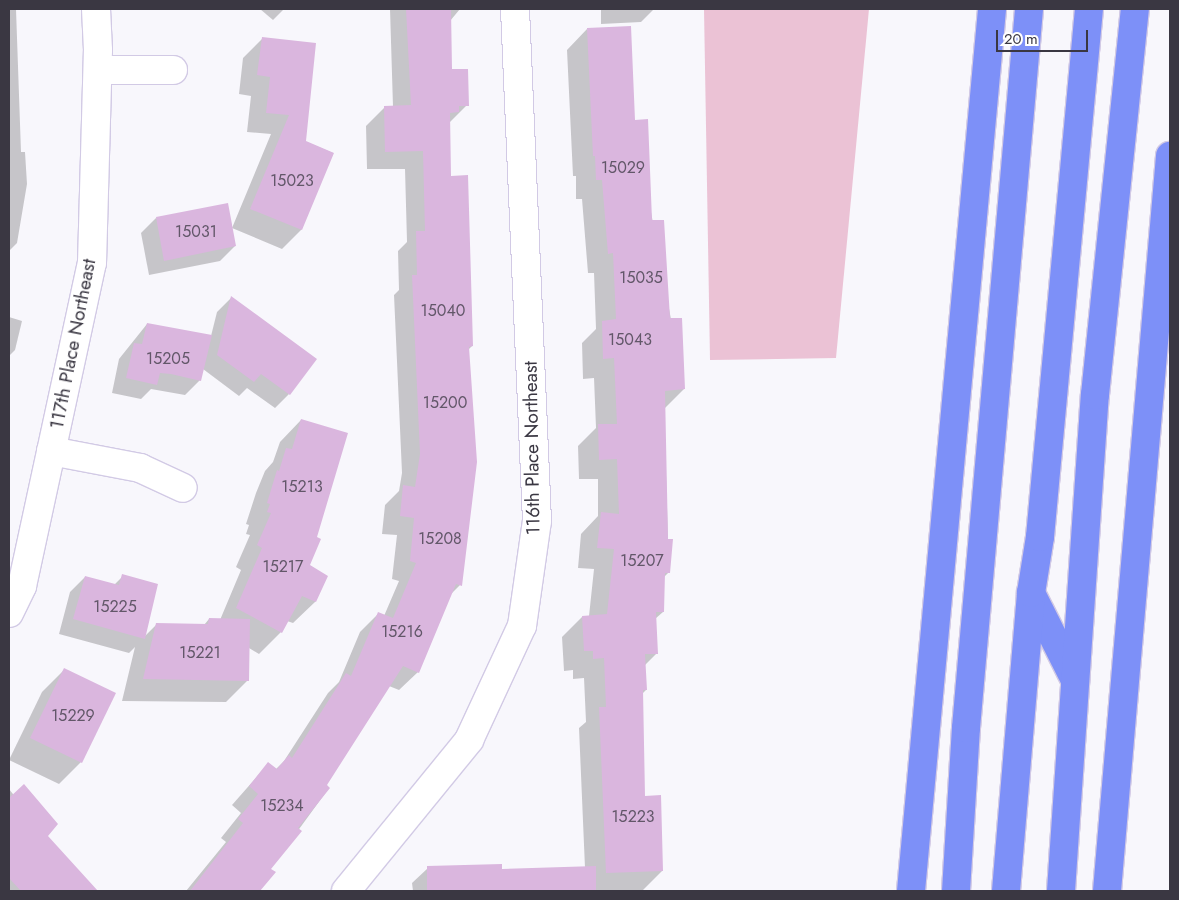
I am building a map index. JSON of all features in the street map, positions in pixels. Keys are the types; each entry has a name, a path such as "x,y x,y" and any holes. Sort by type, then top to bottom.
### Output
{"highway":[{"path":"912,891 992,9"},
{"path":"956,891 966,728 1029,9"},
{"path":"1006,891 1031,593 1040,537 1089,9"},
{"path":"1061,891 1095,395 1135,9"},
{"path":"1107,891 1170,156"},
{"path":"1031,593 1075,680"}],"street":[{"name":"117th Place Northeast","path":"9,613 22,586 92,263 98,70 96,9"},
{"name":"116th Place Northeast","path":"346,891 469,740 522,626 537,520 515,9"},
{"path":"98,70 173,70"},
{"path":"51,451 140,468 183,488"}],"shaded area":[{"path":"704,9 869,9 836,358 710,360"}],"building":[{"path":"406,9 451,9 452,69 468,69 469,106 459,106 459,112 450,113 451,176 468,175 473,346 469,347 477,462 462,586 456,584 419,673 403,666 327,785 330,788 298,828 302,831 271,869 276,872 260,891 190,891 243,823 238,819 258,794 249,786 268,762 277,769 289,755 292,758 346,673 351,676 378,612 393,618 416,563 410,561 414,518 400,516 403,485 415,487 420,454 412,275 417,275 416,231 425,231 423,151 385,152 384,106 411,105"},
{"path":"631,26 635,120 648,119 652,220 664,220 670,318 682,318 685,389 665,391 668,539 673,539 670,573 665,573 664,612 656,612 658,654 645,654 647,690 643,690 645,796 661,795 663,871 606,873 599,707 606,707 604,658 593,659 593,651 584,651 582,616 607,614 614,549 597,548 601,512 619,514 617,459 599,460 598,424 617,424 614,358 603,359 602,321 616,319 613,253 608,254 602,180 596,180 595,156 593,156 587,28"},
{"path":"262,37 316,43 306,141 334,153 302,230 250,209 289,115 266,113 270,77 257,75"},
{"path":"228,203 236,246 164,261 156,217"},
{"path":"231,296 317,359 290,395 261,374 254,382 217,355"},
{"path":"147,323 212,335 201,381 160,373 157,385 126,378 134,343 142,344"},
{"path":"301,419 348,433 317,537 321,539 310,565 328,576 316,602 302,596 282,633 236,608 262,548 257,545 271,513 267,512 270,504 267,503 277,470 279,471 286,448 292,449"},
{"path":"122,574 158,584 145,639 73,619 85,576 119,585"},
{"path":"209,618 250,619 249,681 143,679 156,623 208,624"},
{"path":"64,668 116,693 82,763 30,738"},
{"path":"24,784 58,824 48,836 98,891 21,891 9,878 9,798"},
{"path":"502,864 502,869 596,866 596,891 427,891 427,866"}]}
